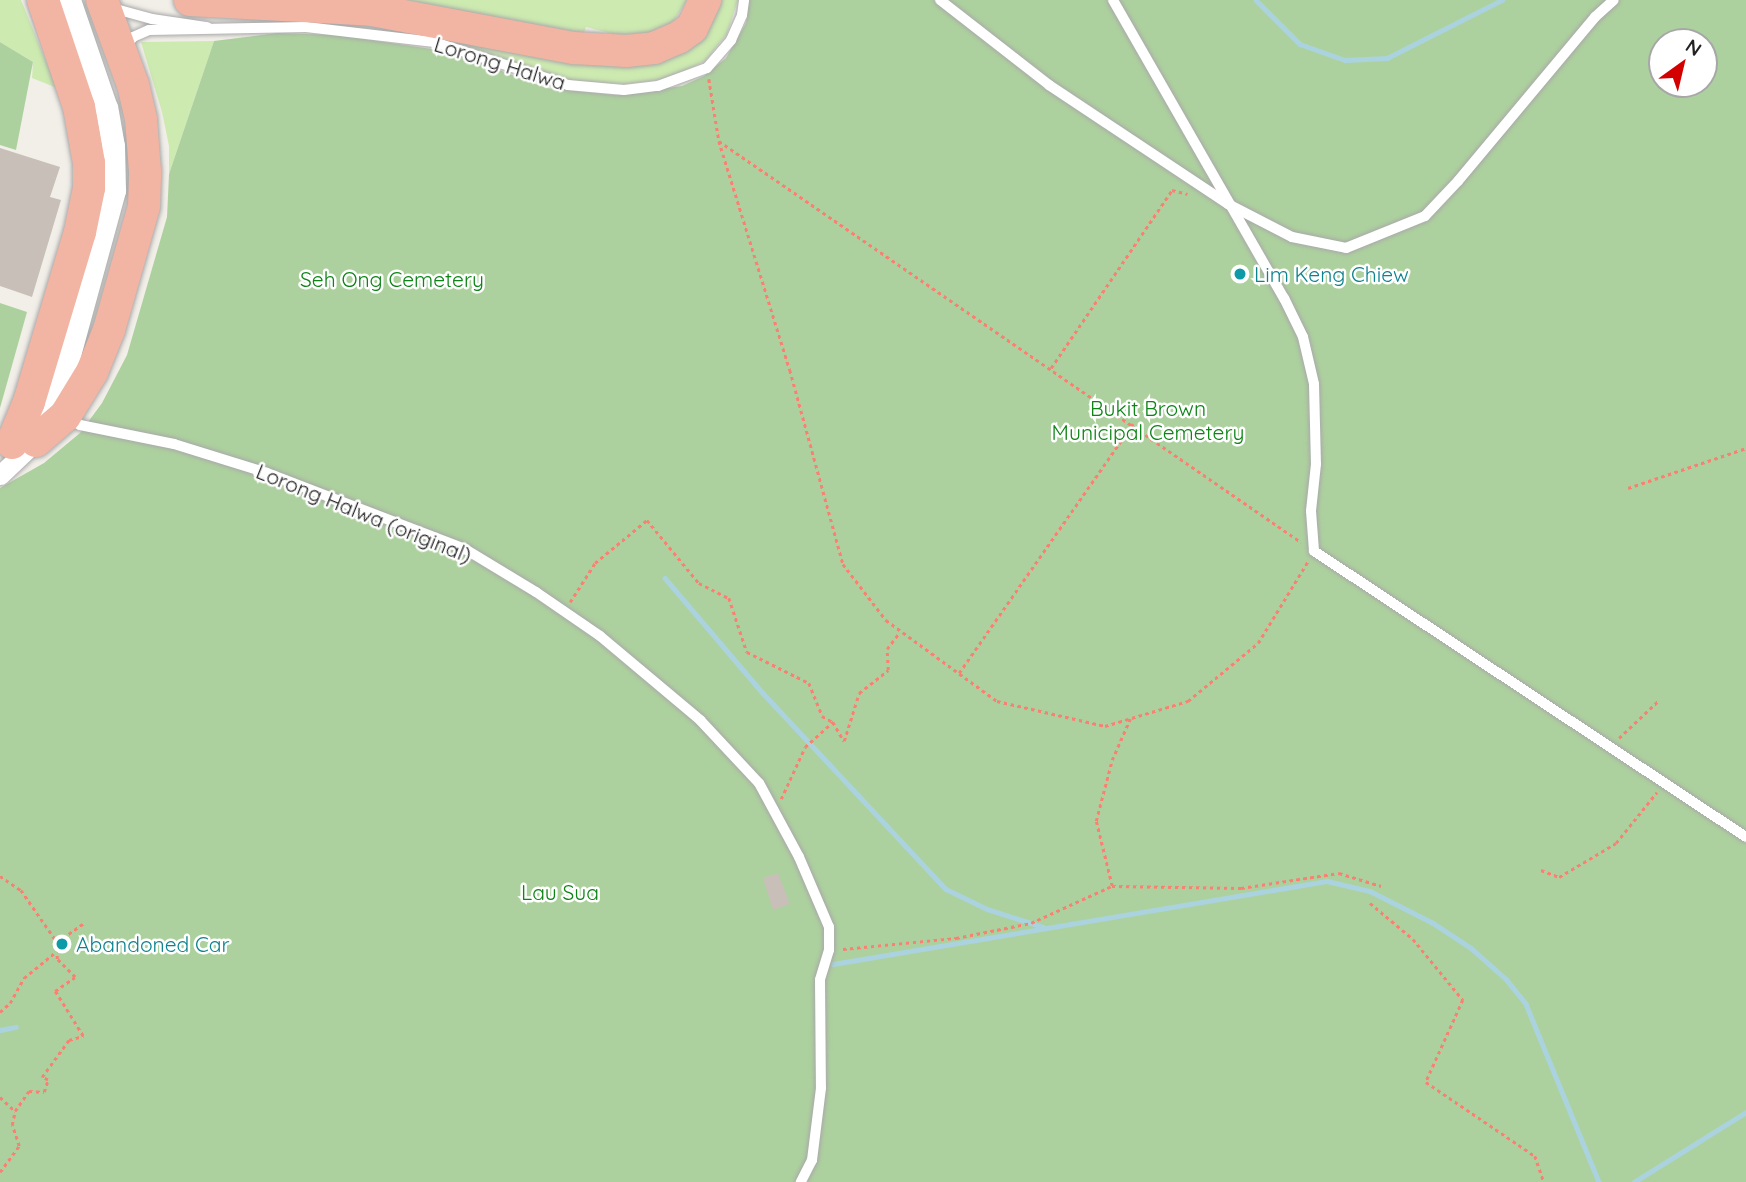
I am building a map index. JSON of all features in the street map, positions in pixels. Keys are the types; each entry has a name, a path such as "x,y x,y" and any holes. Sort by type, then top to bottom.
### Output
{"highway":[{"path":"16,447 80,232 89,188 89,163 79,107 43,0"},
{"path":"190,0 372,10 574,48 627,51 654,48 678,38 692,28 705,0"},
{"path":"16,447 65,416 92,372 109,330 144,206 144,143 133,85 124,56 95,1"}],"street":[{"path":"16,447 33,428 69,355 114,190 113,146 106,108 69,0"},
{"path":"0,475 16,447 75,365 110,253 124,178 116,103 95,1"}],"lane":[{"name":"Lorong Halwa","path":"124,56 133,37 149,30 306,27 434,42 543,79 596,89 658,86 707,68 731,40 742,15 744,0"},
{"path":"940,0 1049,85 1228,204 1292,237 1346,248 1424,216 1458,181 1595,17 1614,0"},
{"path":"1113,0 1284,298 1303,337 1314,384 1316,464 1311,511 1314,551 1746,836"},
{"name":"Lorong Halwa","path":"95,1 122,13 210,28"},
{"name":"Lorong Halwa (original)","path":"65,416 80,425 174,444 267,473 465,550 565,611 646,672 700,720 759,783 775,811 829,927 829,950 820,980 821,1088 812,1160 801,1182"}],"path":[{"path":"707,68 719,141 790,370 843,564 886,620 996,701 1105,726 1188,701 1258,643 1314,551 719,141"},
{"path":"1051,368 1172,190 1195,195"},
{"path":"959,673 1133,424"},
{"path":"1628,488 1746,448"},
{"path":"565,611 595,563 647,520 699,583 729,598 747,652 809,682 822,716 833,722 844,741 859,693 888,670 887,649 901,631"},
{"path":"1619,738 1659,699"},
{"path":"1112,886 1097,821 1112,760 1130,719"},
{"path":"775,811 805,747 833,722"},
{"path":"1541,870 1559,877 1616,843 1664,783"},
{"path":"829,950 956,938 1031,923 1112,886 1241,888 1339,873 1381,886"},
{"path":"0,876 21,890 57,942 57,959 75,976 55,991 83,1036 69,1040 42,1077 48,1080 44,1092 29,1091 15,1111 12,1125 19,1146 0,1172"},
{"path":"1370,903 1413,939 1463,1000 1426,1082 1535,1156 1544,1182"},
{"path":"57,942 83,924"},
{"path":"0,1012 10,1003 24,978 57,951"},
{"path":"0,1097 15,1111"}],"green space":[{"path":"0,0 21,0 57,88 32,78 33,62 0,42"},
{"path":"392,0 687,0 673,23 658,33 617,35 586,27 583,36"},
{"path":"714,0 738,0 727,34 705,61 668,79 625,84 574,81 545,74 450,40 579,64 582,56 623,58"},
{"path":"749,0 1746,0 1746,1182 0,1182 0,488 44,463 80,433 102,403 127,355 167,217 169,174 214,41 277,33 337,35 452,52 546,88 615,95 682,86 704,76 726,58 746,23"},
{"path":"214,41 169,174 169,146 162,112 141,42"},
{"path":"0,42 33,62 16,150 0,145"},
{"path":"0,303 27,312 0,408"}],"building":[{"path":"0,148 60,167 50,197 61,200 32,297 0,286"},
{"path":"778,873 790,904 773,910 763,878"}],"waterway":[{"path":"1256,0 1300,44 1345,60 1387,58 1502,0"},
{"path":"665,578 763,693 946,889 987,909 1043,927"},
{"path":"833,964 1327,881 1370,891 1433,923 1471,948 1506,979 1526,1004 1599,1182"},
{"path":"0,1030 16,1027"},
{"path":"1634,1182 1746,1112"}],"place":[{"name":"Lim Keng Chiew","path":"1240,274"},
{"name":"Abandoned Car","path":"62,944"}],"park label":[{"name":"Seh Ong Cemetery","path":"392,279"},
{"name":"Bukit Brown Municipal Cemetery","path":"1148,420"},
{"name":"Lau Sua","path":"560,892"}]}
